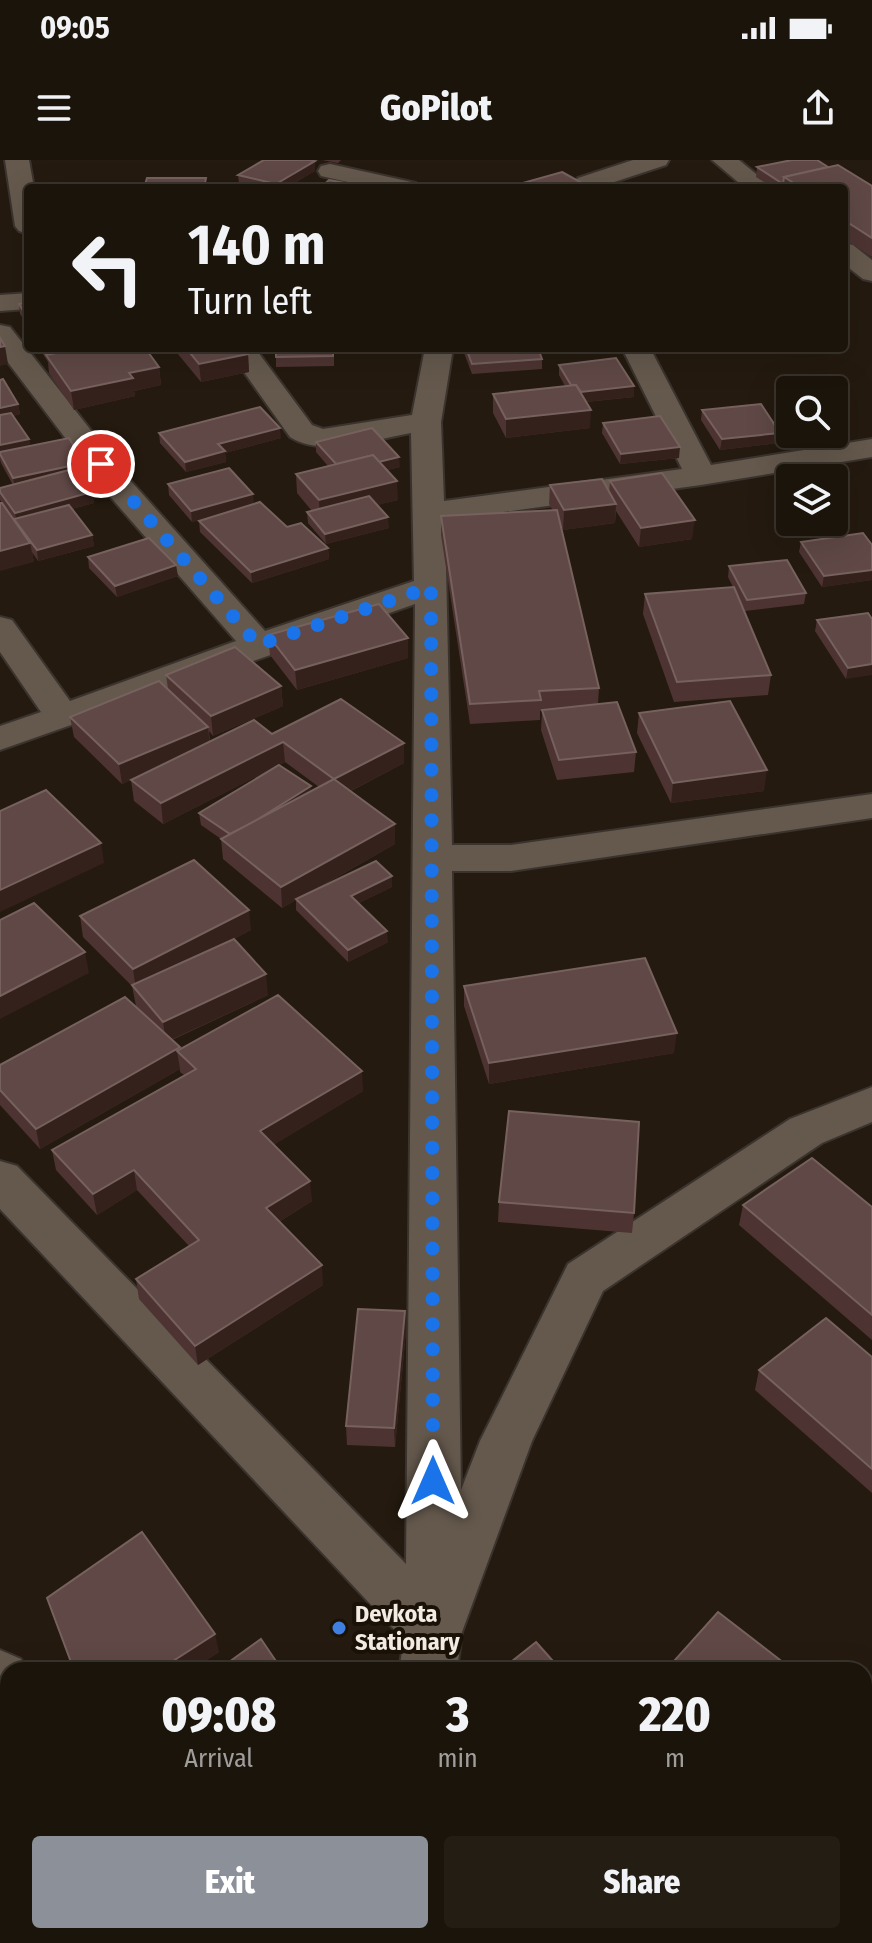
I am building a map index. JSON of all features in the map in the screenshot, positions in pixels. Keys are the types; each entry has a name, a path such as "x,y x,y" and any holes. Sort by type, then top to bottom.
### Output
{"street":[{"path":"17,160 24,202"},
{"path":"587,183 657,160"},
{"path":"724,160 756,184"},
{"path":"330,171 389,184"},
{"path":"848,254 872,273"},
{"path":"0,303 24,301"},
{"path":"0,333 118,486 258,645"},
{"path":"244,352 301,431 309,436 323,438 426,422"},
{"path":"431,1651 431,587 426,422 438,352"},
{"path":"638,352 701,476"},
{"path":"430,513 701,476 872,448"},
{"path":"0,739 258,645 431,587"},
{"path":"0,627 61,715"},
{"path":"431,858 511,858 872,806"},
{"path":"431,1651 506,1441 585,1278 806,1131 872,1104"},
{"path":"0,1179 431,1651"}],"building":[{"path":"264,160 315,161 276,184 238,175"},
{"path":"792,160 817,160 828,167 784,177 783,184 757,167"},
{"path":"838,165 872,186 872,238 848,223 848,184 795,184 784,177"},
{"path":"562,172 584,184 519,184"},
{"path":"147,178 206,178 205,184 145,184"},
{"path":"329,180 350,184 324,184"},
{"path":"61,352 148,352 159,367 129,373 133,378 71,391 46,355"},
{"path":"189,352 248,354 199,364"},
{"path":"276,352 333,352 333,356 276,357"},
{"path":"468,352 539,352 542,359 472,364"},
{"path":"616,358 634,386 581,392 576,385 571,385 559,365"},
{"path":"3,379 18,404 0,408 0,380"},
{"path":"576,385 591,410 506,419 493,394"},
{"path":"761,404 776,427 776,433 722,439 702,410"},
{"path":"260,407 280,428 218,444 225,451 185,462 159,433"},
{"path":"11,413 29,439 0,445 0,415"},
{"path":"660,416 680,447 621,454 603,423"},
{"path":"372,428 399,457 379,462 373,455 336,464 316,442"},
{"path":"69,438 84,463 13,478 0,454 0,452"},
{"path":"373,455 397,481 319,500 296,474"},
{"path":"229,468 253,494 191,511 168,484"},
{"path":"73,469 92,492 15,513 0,492 0,488"},
{"path":"662,473 695,520 641,528 610,481"},
{"path":"602,479 616,504 564,510 550,485"},
{"path":"369,496 388,517 325,534 307,512"},
{"path":"260,502 287,527 301,523 328,548 251,572 199,521"},
{"path":"2,503 30,543 0,551"},
{"path":"69,505 92,535 37,550 14,519"},
{"path":"557,510 599,688 539,691 541,700 470,704 441,516"},
{"path":"863,533 872,545 872,570 824,576 801,542 848,536"},
{"path":"149,538 176,565 115,586 88,557"},
{"path":"787,560 806,593 747,600 729,566"},
{"path":"734,587 771,675 677,682 645,594"},
{"path":"379,604 408,638 295,670 268,635"},
{"path":"868,613 872,619 872,664 848,668 817,620"},
{"path":"235,647 281,686 211,716 166,675"},
{"path":"159,681 208,727 119,764 70,717"},
{"path":"341,699 404,743 334,779 283,742 161,803 131,780 254,720 272,734"},
{"path":"730,701 767,770 673,783 639,713"},
{"path":"617,702 636,752 559,760 542,710"},
{"path":"279,765 311,786 230,834 199,813"},
{"path":"334,779 395,824 281,887 221,839"},
{"path":"46,790 101,843 0,890 0,811"},
{"path":"194,860 249,910 133,969 80,916"},
{"path":"376,861 392,876 351,896 387,931 348,950 296,899"},
{"path":"34,903 85,952 0,996 0,920"},
{"path":"234,939 266,974 163,1022 132,985"},
{"path":"645,958 677,1033 489,1063 464,986"},
{"path":"278,995 362,1071 260,1131 310,1181 266,1208 322,1265 195,1346 136,1279 199,1240 134,1170 93,1194 52,1150 196,1069 177,1051"},
{"path":"125,997 180,1047 36,1129 0,1090 0,1065"},
{"path":"509,1111 639,1122 634,1213 499,1202"},
{"path":"812,1158 872,1207 872,1315 743,1205"},
{"path":"358,1309 405,1311 394,1428 346,1426"},
{"path":"826,1318 872,1357 872,1469 759,1370"},
{"path":"142,1532 215,1634 171,1662 71,1662 47,1598"},
{"path":"718,1612 783,1662 673,1662"},
{"path":"261,1639 277,1662 229,1662"},
{"path":"536,1642 554,1662 511,1662"}],"place":[{"name":"Devkota Stationary","path":"339,1628"}],"route":[{"path":"101,464 258,645 431,587 433,1481"}]}
